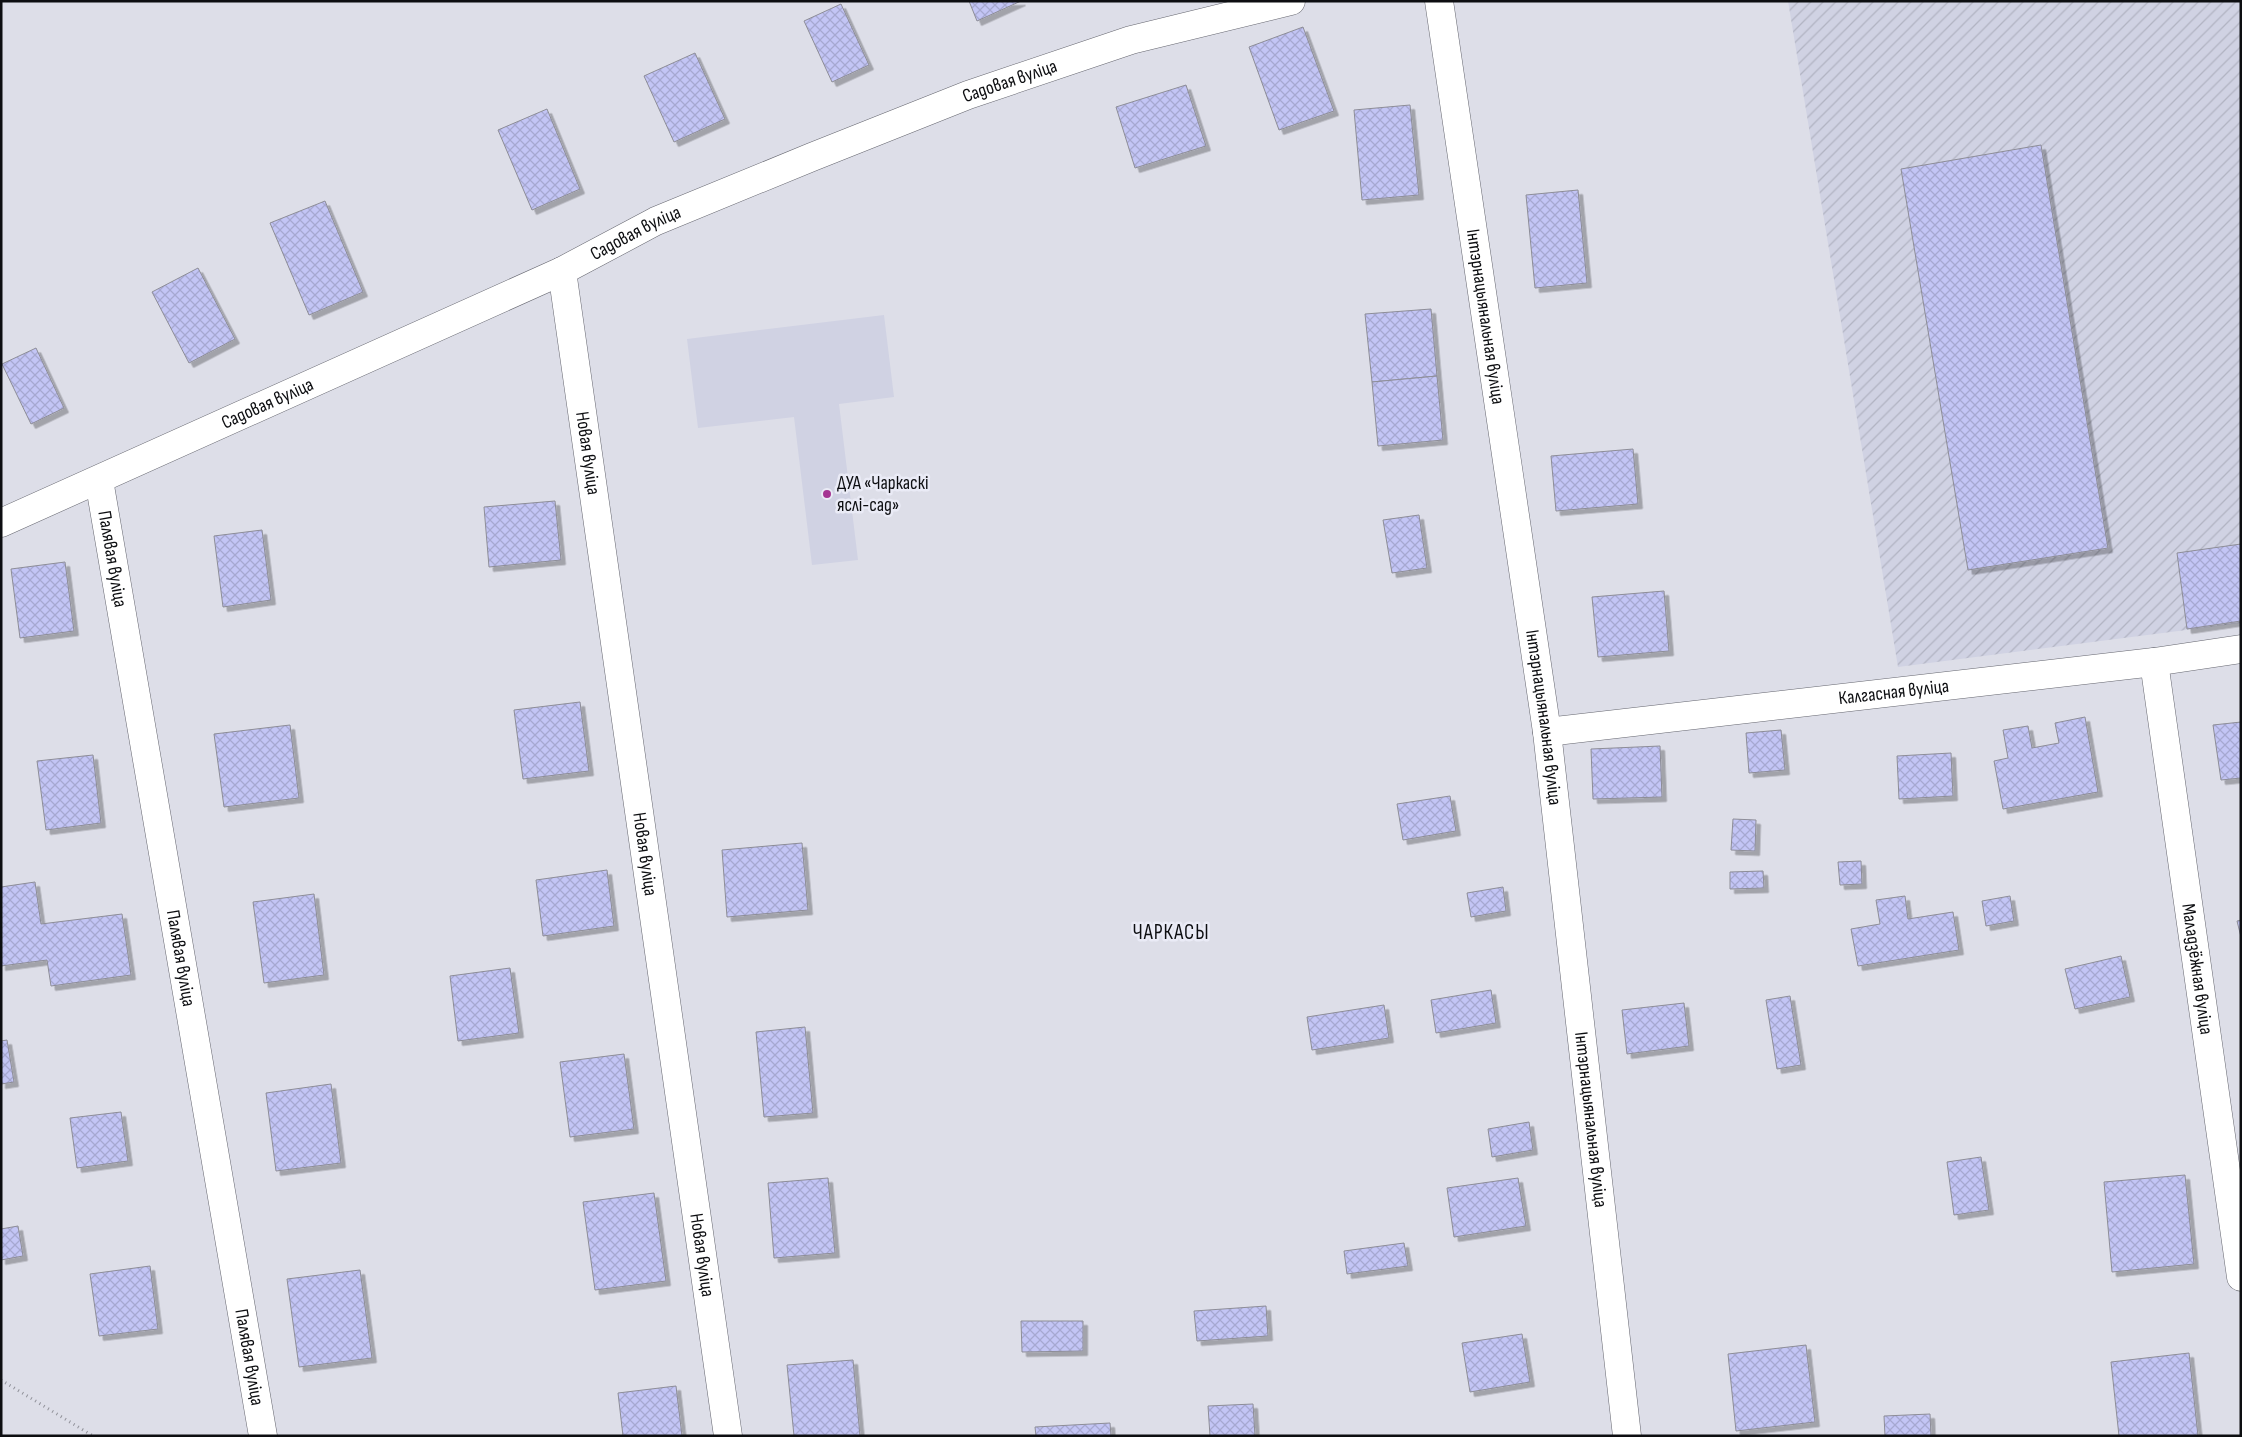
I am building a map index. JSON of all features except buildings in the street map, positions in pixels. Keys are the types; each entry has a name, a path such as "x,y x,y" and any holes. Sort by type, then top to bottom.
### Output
{"street":[{"name":"Садовая вуліца","path":"1,523 562,271 656,221 968,95 1131,40 1291,1"},
{"name":"Інтэрнацыянальная вуліца","path":"1439,1 1547,732 1627,1436"},
{"name":"Новая вуліца","path":"562,271 728,1436"},
{"name":"Палявая вуліца","path":"99,480 263,1436"},
{"name":"Калгасная вуліца","path":"1547,732 2154,662 2241,649"},
{"name":"Маладзёжная вуліца","path":"2154,662 2241,1277"}],"path":[{"path":"1,1380 93,1436"}],"shaded area":[{"path":"1788,1 2241,1 2241,623 1898,667"},
{"name":"ДУА «Чаркаскі яслі-сад»","path":"884,315 894,397 839,404 858,560 812,565 794,417 698,428 687,339"}],"place":[{"name":"ДУА «Чаркаскі яслі-сад»","path":"827,494"}],"district":[{"name":"ЧАРКАСЫ","path":"1171,932"}]}
